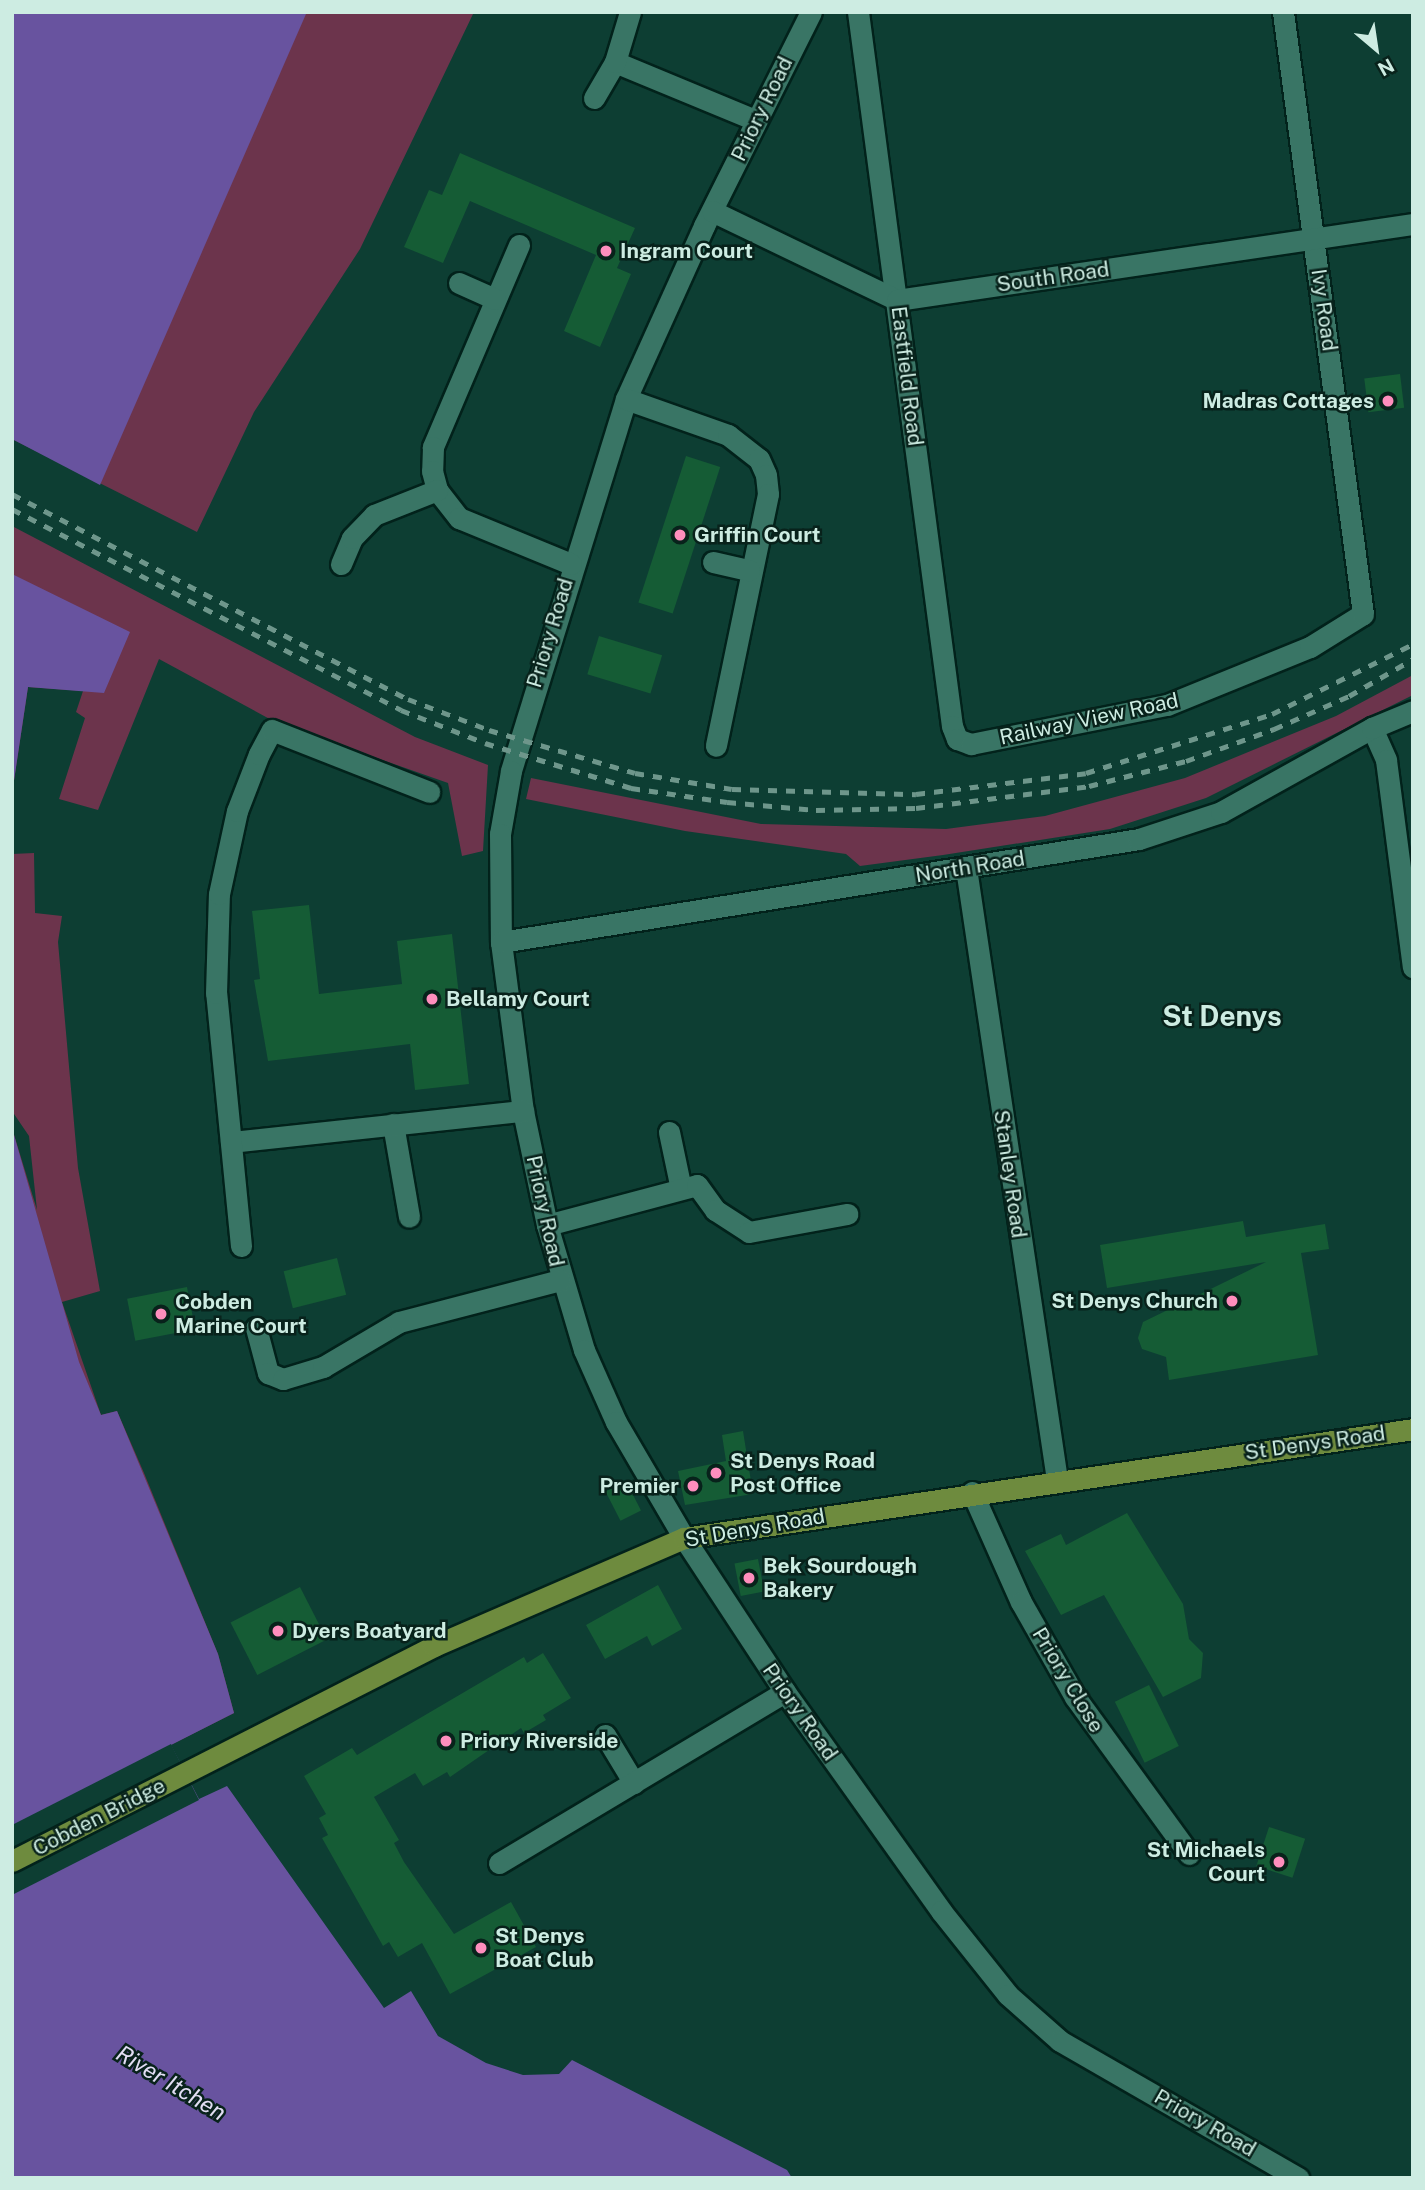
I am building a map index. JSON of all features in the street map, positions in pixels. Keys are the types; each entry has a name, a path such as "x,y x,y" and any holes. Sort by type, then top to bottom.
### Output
{"main road":[{"name":"St Denys Road","path":"185,1773 434,1646 684,1538 972,1492 1413,1429"},
{"name":"Cobden Bridge","path":"12,1861 185,1773"}],"street":[{"path":"594,98 615,62 630,12"},
{"name":"Priory Road","path":"811,12 755,120 626,399 571,564 503,804 501,942 523,1111 547,1225 560,1280 600,1388 684,1538 785,1692 942,1911 1032,2019 1060,2041 1298,2178"},
{"name":"Eastfield Road","path":"858,12 957,739"},
{"name":"Ivy Road","path":"1283,12 1365,608"},
{"path":"615,62 755,120"},
{"path":"712,211 897,300"},
{"name":"South Road","path":"897,300 1413,224"},
{"path":"519,245 433,447 437,491 459,518 571,564"},
{"path":"459,283 495,299"},
{"path":"626,399 728,435 759,459 768,494 749,570 716,746"},
{"path":"341,564 352,538 374,515 437,491"},
{"path":"713,562 749,570"},
{"name":"Railway View Road","path":"957,739 971,744 1167,705 1310,647 1357,620 1365,608"},
{"name":"North Road","path":"501,942 1139,839 1221,812 1372,728 1413,711"},
{"path":"1372,728 1386,760 1413,967"},
{"path":"241,1246 216,993 219,894 237,811 272,730 429,792"},
{"name":"Stanley Road","path":"966,868 1057,1480"},
{"path":"231,1142 523,1111"},
{"path":"393,1124 410,1217"},
{"path":"668,1132 681,1189"},
{"path":"547,1225 697,1185 715,1210 749,1232 847,1214"},
{"path":"256,1328 268,1373 283,1379 323,1367 399,1322 560,1280"},
{"name":"Priory Close","path":"972,1492 1021,1602 1075,1697 1189,1854"},
{"path":"499,1863 785,1692"},
{"path":"605,1735 634,1783"}],"shaded area":[{"path":"12,12 474,12 360,249 254,412 197,532 12,439"},
{"path":"12,526 415,737 488,765 483,851 462,856 448,783 277,723 159,659 98,810 59,799 85,718 76,712 83,691 28,687 12,794"},
{"path":"1413,675 1413,695 1206,798 1110,829 943,855 860,866 846,854 685,831 526,799 531,778 761,824 946,829 1045,816 1185,778 1336,716"},
{"path":"34,853 35,913 62,916 58,942 78,1168 100,1291 62,1302 101,1415 117,1411 144,1473 218,1654 234,1713 12,1825 12,1128 37,1210 29,1136 12,1111 12,854"}],"water":[{"path":"12,12 306,14 100,485 12,439"},
{"path":"12,574 130,632 104,693 28,687 12,794"},
{"name":"River Itchen","path":"12,1128 79,1362 101,1415 117,1411 218,1654 234,1713 171,1745 199,1799 227,1786 384,2008 411,1991 438,2036 486,2063 523,2075 559,2074 572,2060 787,2170 792,2178 12,2178"}],"pier":[{"path":"171,1744 199,1800 12,1895 12,1825"}],"building":[{"name":"Ingram Court","path":"460,153 635,228 617,268 631,274 600,347 564,331 596,255 470,201 443,263 404,247 429,190 442,195"},
{"path":"1400,374 1404,408 1368,412 1364,378"},
{"name":"Griffin Court","path":"686,456 720,467 673,614 638,602"},
{"path":"599,636 662,655 650,694 587,674"},
{"name":"Bellamy Court","path":"309,905 319,994 402,984 397,941 452,934 469,1084 415,1090 410,1044 268,1061 254,980 260,979 252,911"},
{"name":"St Denys Church","path":"1243,1221 1246,1237 1325,1224 1329,1249 1301,1253 1318,1355 1169,1380 1166,1357 1142,1349 1138,1338 1143,1322 1266,1262 1107,1288 1100,1245"},
{"name":"Cobden Marine Court","path":"337,1258 346,1295 293,1308 284,1271"},
{"name":"Cobden Marine Court","path":"187,1287 195,1329 135,1341 127,1299"},
{"path":"743,1431 753,1494 685,1505 678,1471 726,1461 722,1435"},
{"path":"626,1481 641,1510 620,1521 606,1491"},
{"path":"1127,1513 1183,1604 1189,1639 1203,1653 1201,1678 1163,1697 1104,1595 1061,1615 1025,1551 1061,1534 1066,1545"},
{"name":"Bek Sourdough Bakery","path":"758,1559 764,1591 741,1596 734,1564"},
{"path":"658,1585 682,1629 652,1646 647,1636 605,1659 586,1625"},
{"name":"Dyers Boatyard","path":"300,1587 327,1640 257,1675 231,1622"},
{"path":"543,1653 571,1698 543,1715 546,1720 524,1733 521,1728 450,1777 447,1772 423,1786 415,1773 374,1797 399,1840 394,1843 404,1862 454,1934 511,1902 536,1947 450,1994 422,1943 398,1957 389,1942 383,1946 322,1838 328,1835 319,1818 326,1814 304,1776 352,1748 357,1755 524,1657 527,1663"},
{"path":"1149,1685 1179,1746 1145,1763 1115,1702"},
{"path":"1269,1827 1305,1839 1292,1878 1256,1866"}],"railway":[{"path":"12,494 408,699 489,730 635,773 732,789 916,794 1086,773 1272,714 1413,644"},
{"path":"12,509 401,710 485,743 631,788 727,802 816,810 916,808 1089,786 1186,761 1274,729 1349,696 1413,659"}],"place":[{"name":"Ingram Court","path":"606,251"},
{"name":"Madras Cottages","path":"1388,401"},
{"name":"Griffin Court","path":"680,535"},
{"name":"Bellamy Court","path":"432,999"},
{"name":"St Denys Church","path":"1232,1301"},
{"name":"Cobden Marine Court","path":"161,1314"},
{"name":"St Denys Road Post Office","path":"716,1473"},
{"name":"Premier","path":"693,1486"},
{"name":"Bek Sourdough Bakery","path":"749,1578"},
{"name":"Dyers Boatyard","path":"278,1631"},
{"name":"Priory Riverside","path":"446,1741"},
{"name":"St Michaels Court","path":"1279,1862"},
{"name":"St Denys Boat Club","path":"481,1948"}],"district":[{"name":"St Denys","path":"1222,1016"}]}
